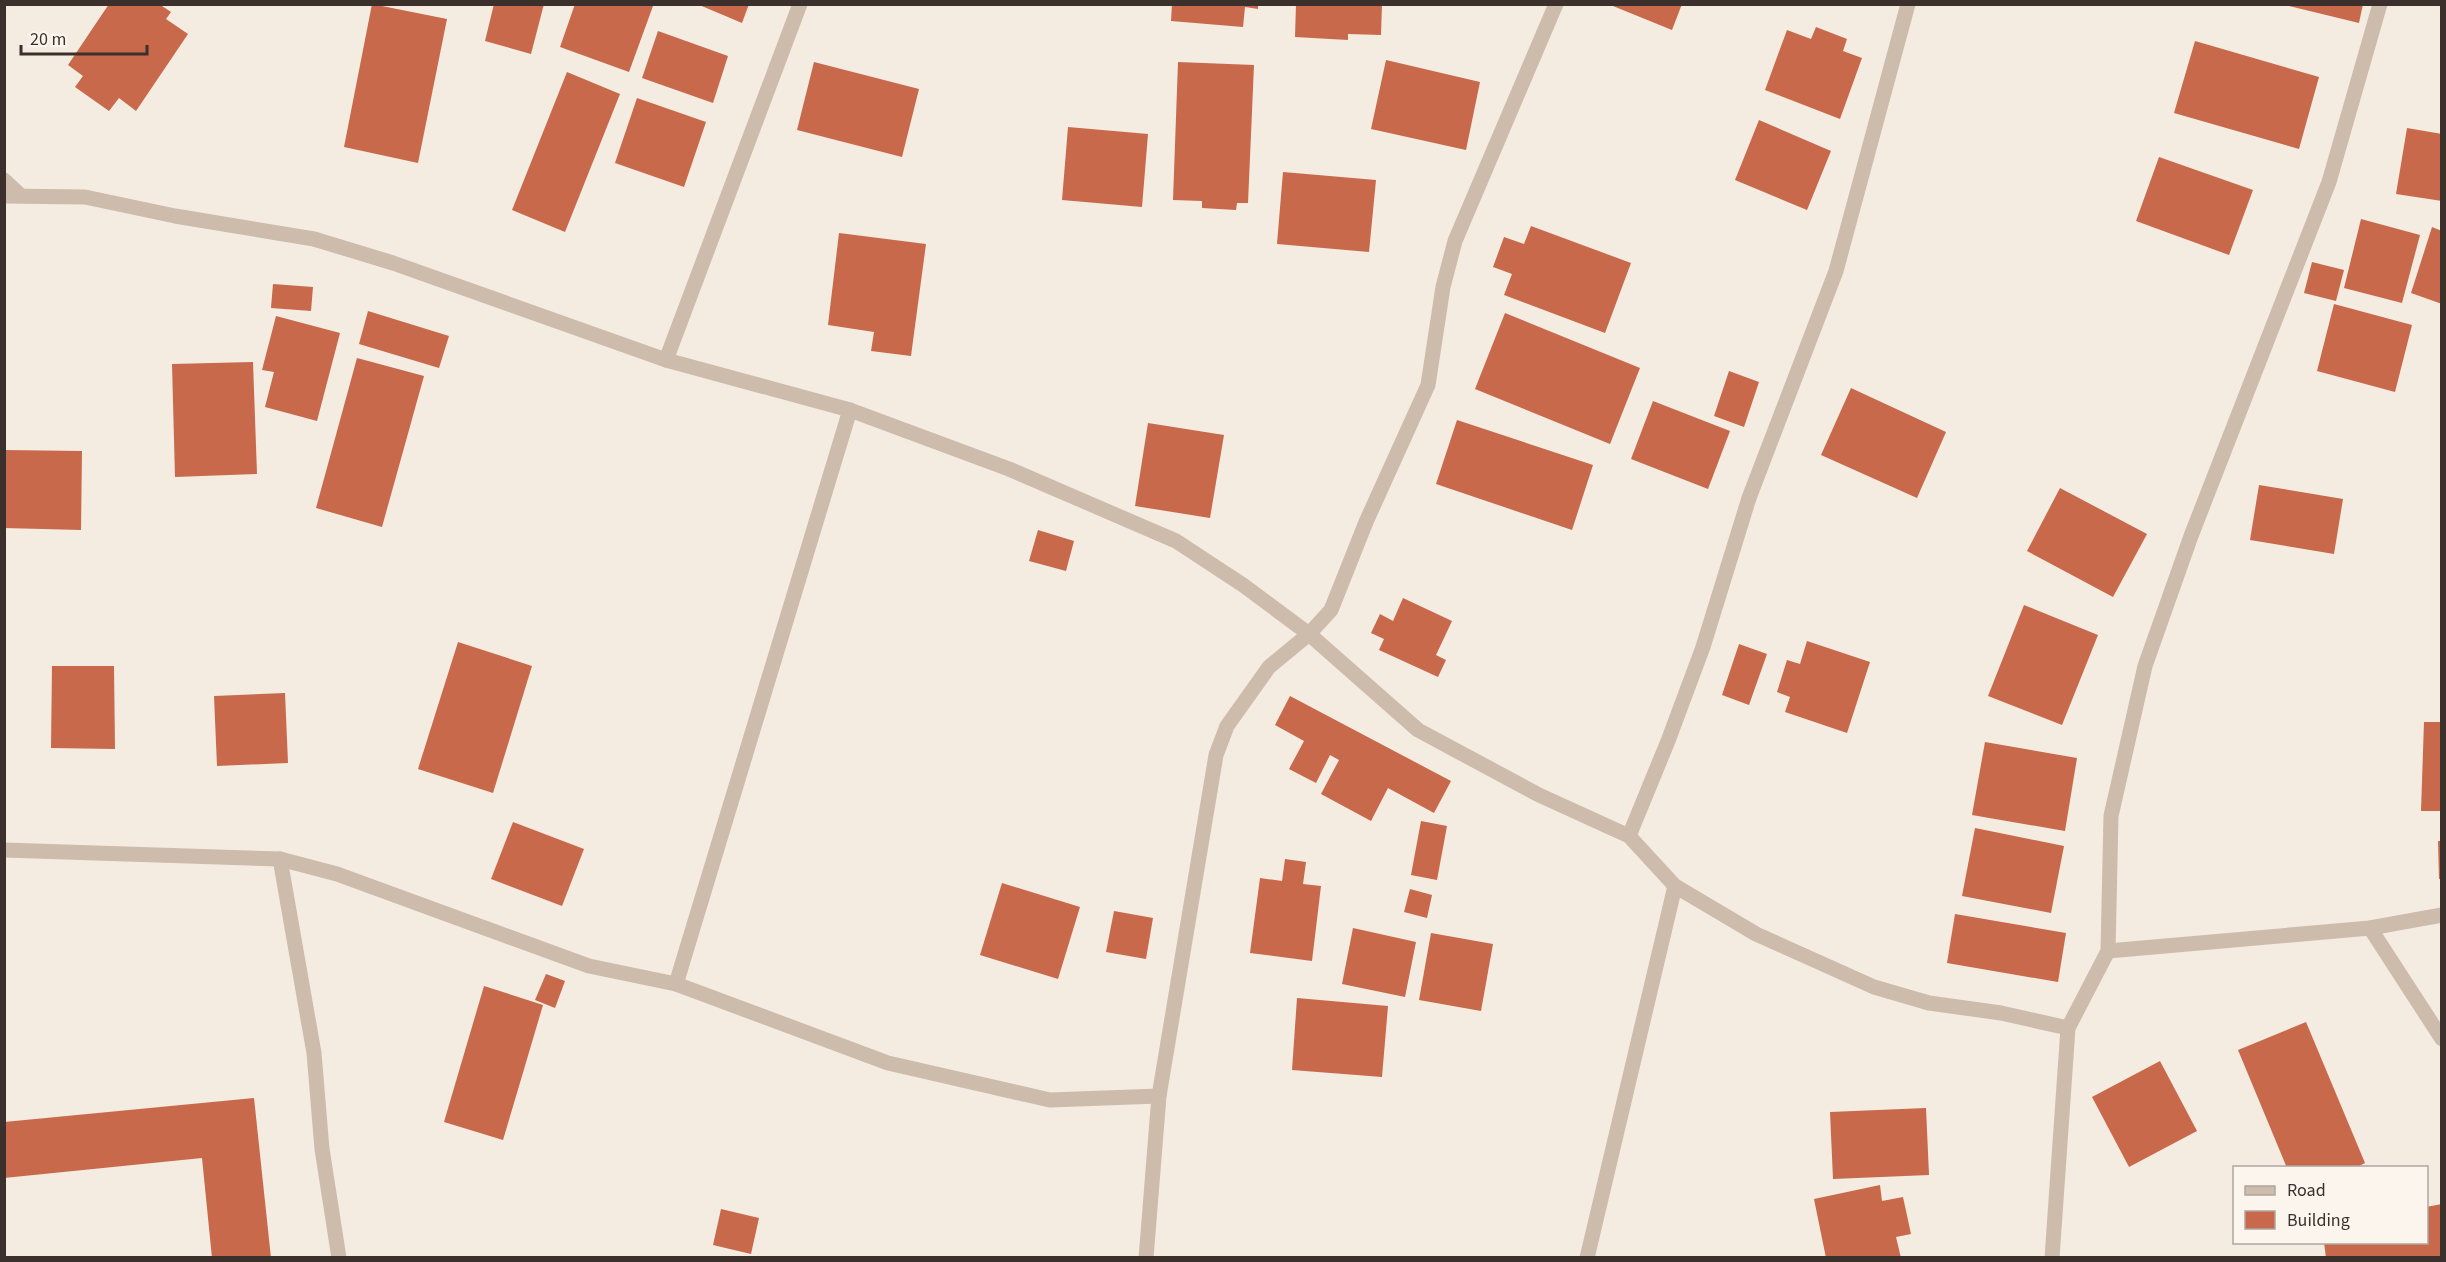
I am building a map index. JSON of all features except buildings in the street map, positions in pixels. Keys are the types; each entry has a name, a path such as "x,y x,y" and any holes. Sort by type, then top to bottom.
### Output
{"street":[{"path":"666,360 800,4"},
{"path":"1146,1257 1159,1096 1216,754 1227,726 1269,667 1309,633 1331,610 1366,522 1428,385 1443,287 1455,241 1556,4"},
{"path":"1629,836 1695,668 1749,498 1836,271 1908,4"},
{"path":"2052,1257 2068,1028 2108,951 2111,816 2145,666 2191,536 2329,182 2380,4"},
{"path":"4,180 12,196 85,197 175,216 314,239 393,263 666,360 850,410 1009,469 1176,541 1309,633 1418,730 1539,795 1629,836 1675,886 1756,934 1874,987 1929,1003 2001,1013 2068,1028"},
{"path":"676,984 850,410"},
{"path":"4,850 280,859 348,878 590,966 676,984 888,1063 957,1081 1050,1100 1159,1096"},
{"path":"280,859 314,1053 322,1149 339,1257"},
{"path":"1587,1257 1675,886"},
{"path":"2108,951 2370,928 2442,915"},
{"path":"2370,928 2442,1039"}]}
